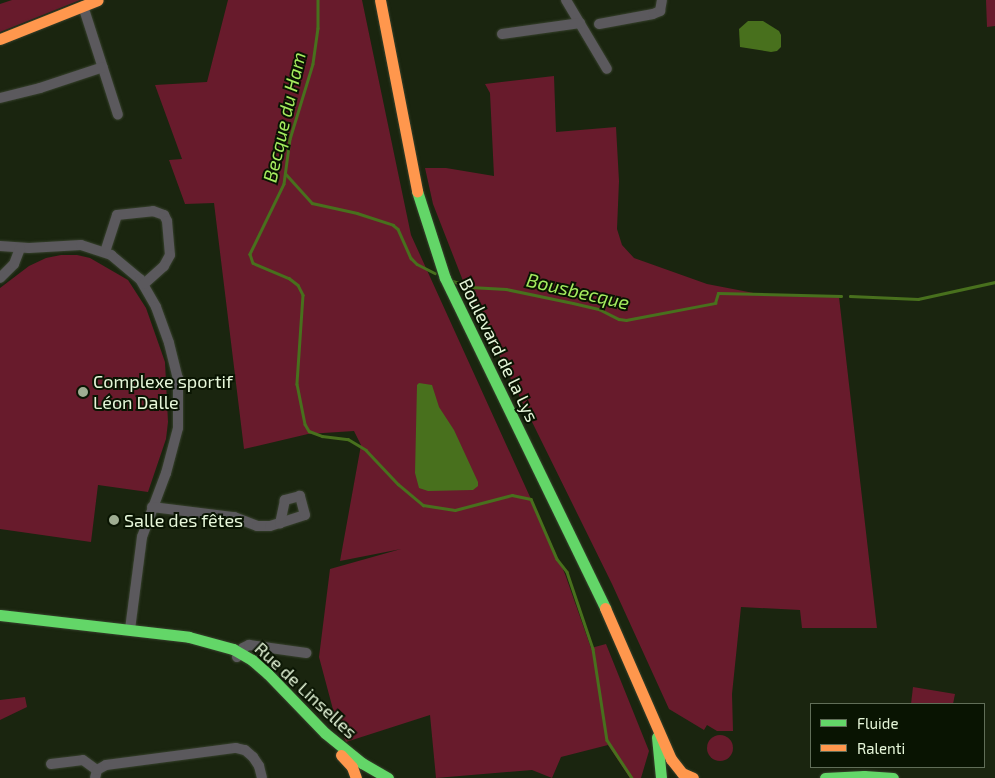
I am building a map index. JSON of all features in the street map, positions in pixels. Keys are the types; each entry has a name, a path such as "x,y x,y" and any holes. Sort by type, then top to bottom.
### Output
{"main road":[{"path":"0,39 98,0"},
{"name":"Boulevard de la Lys","path":"380,2 417,191 443,273 467,327 614,626 673,762 682,773 693,778"},
{"name":"Rue de Linselles","path":"0,615 130,629 208,641 238,655 268,674 325,733 362,763 388,778"},
{"name":"Rue de Linselles","path":"238,655 267,682 309,728 343,756 352,767 357,778"},
{"name":"Boulevard de la Lys","path":"642,691 657,739 660,778"},
{"path":"357,778 366,772 377,771"},
{"path":"825,778 856,776 893,778"},
{"path":"676,778 693,778"}],"street":[{"path":"566,0 607,69"},
{"path":"599,24 660,11 662,0"},
{"path":"83,6 118,115"},
{"path":"502,34 580,23"},
{"path":"0,98 40,88 103,67"},
{"path":"105,252 117,215 153,211 164,215 167,221 170,255 164,266 144,284"},
{"path":"0,246 20,248 75,245 105,252 133,271 144,284 156,307 172,350 179,394 175,443 141,543 130,629"},
{"path":"0,278 14,264 20,248"},
{"path":"152,507 234,517 257,526 280,523"},
{"path":"238,655 249,646 306,653"},
{"path":"51,764 83,760 96,774 106,765 232,748 242,749 253,757 259,766 262,778"}],"shaded area":[{"path":"12,0 80,0 0,32 0,4"},
{"path":"228,0 362,0 411,235 565,574 591,648 606,644 649,751 641,778 630,778 608,745 561,757 552,778 532,770 436,778 430,715 346,742 335,717 319,657 330,569 401,549 340,561 361,445 354,431 308,434 244,449 214,203 185,204 169,160 182,159 155,85 207,82"},
{"path":"986,0 995,0 995,26 987,27"},
{"path":"748,21 763,21 779,31 781,47 777,51 771,52 740,47 739,29"},
{"path":"554,76 556,132 616,127 619,181 617,229 622,245 634,258 707,284 764,295 839,297 877,628 802,628 800,610 741,607 732,694 733,731 717,731 707,725 704,730 669,709 612,584 465,286 433,204 425,168 446,168 494,176 490,93 485,84"},
{"name":"Complexe sportif Léon Dalle","path":"61,255 77,255 90,258 128,280 146,308 165,362 168,422 166,439 148,492 98,485 91,542 0,529 0,288 29,266 46,258"},
{"path":"419,383 432,385 439,407 454,430 478,482 478,486 473,490 428,491 419,488 415,473 417,385"},
{"path":"913,687 955,694 953,703 911,703"},
{"path":"25,697 27,707 0,720 0,700"},
{"path":"720,735 730,738 733,748 730,758 720,761 710,758 707,748 710,738"}],"waterway":[{"name":"Becque du Ham","path":"318,0 318,28 313,64 290,139 284,184 250,254 253,263 289,278 298,285 303,295 297,384 305,424 309,431 322,436 348,439 366,450 398,484 423,505 455,510 512,495 531,499 557,559 567,572 593,649 607,740 632,778"},
{"name":"Bousbecque","path":"286,174 312,203 357,213 393,225 398,229 411,258 417,264 435,273"},
{"name":"Bousbecque","path":"453,281 470,287 506,289 573,303 599,309 619,319 626,320 715,303 718,293 841,296"},
{"name":"Bousbecque","path":"850,296 918,299 995,282"}],"traffic: fast":[{"path":"417,191 445,278 605,608"},
{"path":"0,615 189,637 233,649 252,660 268,674 325,733 362,763 388,778"},
{"path":"657,737 661,778"},
{"path":"825,778 864,776 893,778"}],"traffic: slow":[{"path":"0,39 98,0"},
{"path":"380,0 417,191"},
{"path":"605,608 671,759 682,773 693,778"},
{"path":"341,755 352,767 356,778"}],"place":[{"name":"Complexe sportif Léon Dalle","path":"83,392"},
{"name":"Salle des fêtes","path":"114,520"}]}
